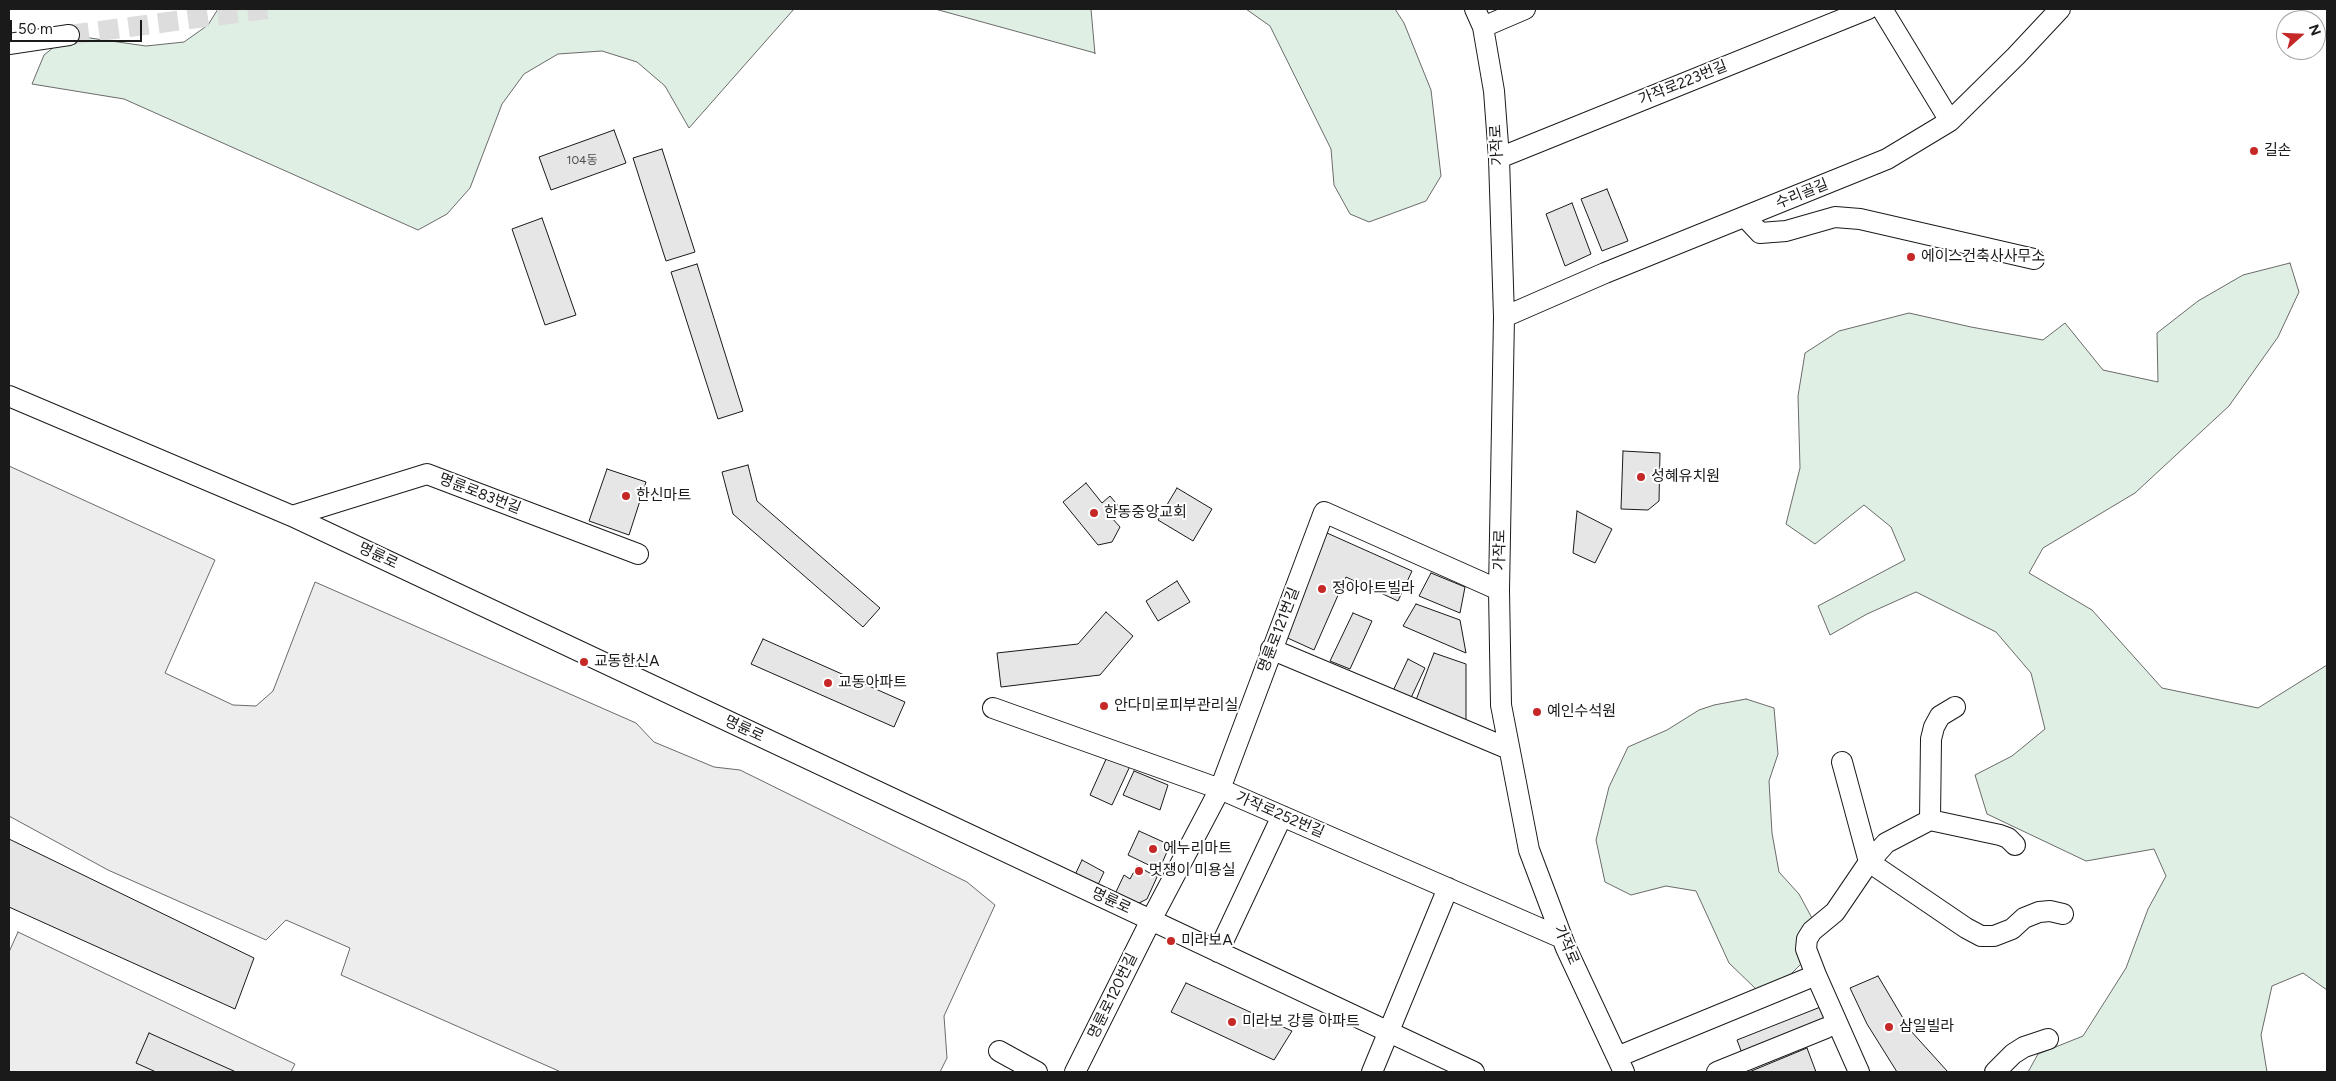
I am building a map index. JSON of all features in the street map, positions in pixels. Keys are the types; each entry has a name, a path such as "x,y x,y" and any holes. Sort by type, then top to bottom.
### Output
{"street":[{"name":"가작로","path":"1475,9 1483,27 1494,91 1504,316 1499,590 1501,705 1529,850 1562,938 1621,1064"},
{"path":"1483,27 1525,9"},
{"name":"가작로223번길","path":"1498,158 1868,9"},
{"path":"1882,9 1950,121"},
{"name":"수리골길","path":"1504,316 1887,159 1950,121 2016,56 2060,9"},
{"path":"9,44 69,35"},
{"path":"1745,217 1760,233 1786,231 1835,217 1860,219 2034,259"},
{"name":"명륜로","path":"9,396 292,516 1474,1072"},
{"name":"명륜로83번길","path":"292,516 427,474 638,554"},
{"name":"명륜로121번길","path":"1151,920 1220,789 1324,512 1499,590"},
{"path":"1271,649 1509,750"},
{"name":"가작로252번길","path":"993,708 1220,789 1562,938"},
{"path":"1930,820 1931,738 1940,716 1955,708"},
{"path":"1842,762 1869,862 1966,928 1981,936 1994,936 2012,929 2024,918 2039,912 2050,911 2063,914"},
{"path":"1218,952 1282,816"},
{"path":"1859,1072 1806,949 1807,939 1812,931 1835,912 1869,862 1886,843 1930,820 2000,835 2008,838 2015,845"},
{"path":"1372,1072 1448,888"},
{"name":"명륜로120번길","path":"1075,1072 1151,920"},
{"path":"1621,1064 1816,975"},
{"path":"1717,1072 1826,1028"},
{"path":"1995,1072 2012,1054 2024,1047 2048,1040"},
{"path":"999,1051 1037,1072"}],"green space":[{"path":"218,9 794,9 689,128 665,86 637,62 602,51 558,54 524,74 502,104 470,188 447,214 418,230 124,99 32,84 44,55 69,35 146,46 184,42 208,25"},
{"path":"935,9 1091,9 1095,53"},
{"path":"1246,9 1395,9 1404,23 1431,90 1441,176 1426,201 1369,222 1350,214 1334,185 1331,149 1270,26"},
{"path":"2290,263 2299,292 2278,337 2229,406 2135,493 2043,548 2029,573 2092,610 2162,688 2258,708 2327,665 2327,990 2303,973 2272,986 2261,1035 2267,1072 2028,1072 2038,1054 2083,1036 2126,968 2148,909 2166,876 2154,849 2086,861 1987,814 1975,775 2012,756 2045,729 2031,673 1996,632 1916,592 1867,614 1830,635 1818,606 1905,560 1891,527 1864,505 1815,544 1786,524 1800,468 1798,396 1805,353 1839,331 1909,313 2043,340 2065,323 2103,370 2158,382 2157,333 2198,301 2243,275"},
{"path":"1746,699 1774,708 1778,754 1769,781 1772,833 1779,872 1799,894 1820,933 1807,958 1781,984 1757,990 1729,963 1696,891 1666,886 1631,895 1605,882 1596,840 1609,787 1628,747 1667,730 1699,710"}],"shaded area":[{"path":"9,466 215,560 165,673 233,705 256,706 273,691 315,582 636,723 654,742 714,767 740,770 967,882 995,905 944,1016 947,1058 940,1072 561,1072 341,975 350,948 286,920 266,940 108,870 9,816"},
{"path":"18,932 295,1064 291,1072 9,1072 9,952"}],"building":[{"path":"614,130 626,163 551,190 539,157"},
{"path":"662,149 695,252 666,261 633,158"},
{"path":"1607,189 1628,241 1602,251 1581,199"},
{"path":"1572,203 1591,254 1565,266 1546,214"},
{"path":"542,218 576,315 545,325 512,229"},
{"path":"697,264 743,411 718,419 671,272"},
{"name":"성혜유치원","path":"1623,451 1660,453 1659,501 1648,510 1621,509"},
{"path":"748,465 757,501 880,608 863,627 733,514 722,472"},
{"path":"607,469 646,482 629,535 589,521"},
{"name":"한동중앙교회","path":"1086,483 1102,503 1110,496 1121,509 1111,517 1120,527 1112,542 1098,545 1063,502"},
{"path":"1177,488 1212,509 1193,541 1158,520"},
{"path":"1577,511 1612,529 1595,563 1573,553"},
{"name":"정아아트빌라","path":"1327,533 1412,571 1398,601 1346,577 1314,650 1281,635"},
{"path":"1431,573 1465,587 1460,613 1419,596"},
{"path":"1177,581 1190,602 1158,621 1146,601"},
{"path":"1416,604 1460,620 1466,653 1403,626"},
{"path":"1106,612 1133,636 1100,675 1001,687 997,653 1078,644"},
{"path":"1353,613 1372,621 1350,669 1330,661"},
{"name":"교동아파트","path":"763,639 905,702 894,727 751,664"},
{"path":"1434,653 1466,664 1466,721 1416,700"},
{"path":"1408,659 1425,668 1409,702 1392,693"},
{"path":"1107,757 1130,766 1112,805 1090,795"},
{"path":"1134,771 1168,785 1160,810 1123,795"},
{"path":"1139,831 1170,845 1159,870 1128,855"},
{"path":"9,839 254,958 235,1009 9,907"},
{"path":"1082,860 1104,872 1096,889 1074,877"},
{"path":"1137,866 1157,877 1147,899 1135,905 1115,894 1124,875 1130,879"},
{"name":"삼일빌라","path":"1878,976 1910,1030 1948,1072 1897,1072 1867,1024 1850,988"},
{"name":"미라보 강릉 아파트","path":"1186,983 1292,1031 1274,1060 1171,1012"},
{"path":"1823,1006 1830,1021 1743,1056 1737,1040"},
{"path":"149,1033 236,1072 156,1072 136,1063"},
{"path":"1807,1048 1816,1072 1749,1072"}],"tunnel":[{"path":"69,35 267,9"}],"place":[{"name":"길손","path":"2254,151"},
{"name":"에이스건축사사무소","path":"1911,257"},
{"name":"성혜유치원","path":"1641,477"},
{"name":"한신마트","path":"626,496"},
{"name":"한동중앙교회","path":"1094,513"},
{"name":"정아아트빌라","path":"1322,589"},
{"name":"교동한신A","path":"584,662"},
{"name":"교동아파트","path":"828,683"},
{"name":"안다미로피부관리실","path":"1104,706"},
{"name":"예인수석원","path":"1537,712"},
{"name":"에누리마트","path":"1153,849"},
{"name":"멋쟁이 미용실","path":"1139,871"},
{"name":"미라보A","path":"1171,941"},
{"name":"미라보 강릉 아파트","path":"1232,1022"},
{"name":"삼일빌라","path":"1889,1027"}]}
